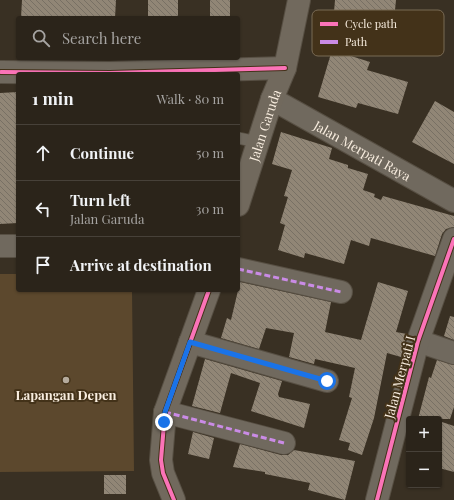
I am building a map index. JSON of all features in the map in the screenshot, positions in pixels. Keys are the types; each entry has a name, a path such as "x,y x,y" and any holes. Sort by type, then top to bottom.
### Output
{"street":[{"name":"Jalan Garuda","path":"240,192 248,140 272,99 285,68 299,0"},
{"path":"200,72 285,68"},
{"path":"2,72 16,72"},
{"name":"Jalan Merpati Raya","path":"272,99 454,201"},
{"name":"Jalan Merpati I","path":"381,499 418,341 454,238"},
{"path":"0,246 16,246"},
{"path":"240,269 341,292"},
{"path":"174,500 163,473 161,460 165,412 209,292"},
{"path":"418,341 454,354"},
{"path":"190,342 327,381"},
{"path":"165,412 284,443"}],"shaded area":[{"name":"Lapangan Depen","path":"0,274 16,274 16,292 132,292 134,471 0,472"}],"building":[{"path":"22,0 116,0 115,16 21,16"},
{"path":"148,0 178,0 178,16 148,16"},
{"path":"210,0 230,0 230,16 210,16"},
{"path":"335,0 396,0 395,10 334,10"},
{"path":"330,56 351,56 370,62 367,70 408,82 398,114 358,103 356,108 318,97"},
{"path":"16,92 16,223 0,224 0,93"},
{"path":"435,101 454,112 454,164 412,142"},
{"path":"281,132 332,148 329,159 348,165 348,168 368,174 363,190 375,194 374,197 381,200 383,196 454,216 454,227 446,229 442,234 435,256 371,238 369,246 351,240 344,264 305,253 304,258 278,250 285,225 280,223 288,197 284,196 292,170 272,164"},
{"path":"240,282 331,302 325,332 361,340 378,282 408,291 396,332 407,334 401,357 387,353 374,418 362,455 348,450 350,443 339,440 352,398 349,397 355,368 315,359 314,364 289,357 294,333 266,328 259,349 221,338 227,318 231,320 238,292 240,292"},
{"path":"450,316 454,317 454,340 444,336"},
{"path":"205,359 282,381 278,394 279,397 310,404 304,428 251,411 260,383 231,373 220,413 192,406"},
{"path":"437,360 454,365 454,407 450,419 442,419 442,416 419,416 429,377 431,378"},
{"path":"442,422 454,426 454,472 442,469"},
{"path":"193,432 214,438 209,459 188,454"},
{"path":"240,444 281,455 288,455 294,450 355,461 345,500 308,490 310,483 265,474 265,472 233,467"},
{"path":"104,475 126,475 126,494 104,494"}],"marked path":[{"path":"240,269 341,292"},
{"path":"190,342 327,381"},
{"path":"165,412 284,443"}],"cycle path":[{"path":"145,72 285,68"},
{"path":"1,72 16,72"},
{"path":"377,500 418,341 454,239"},
{"path":"174,500 163,473 161,460 165,412 208,292"}],"place":[{"name":"Lapangan Depen","path":"66,380"}],"route":[{"path":"164,422 165,412 190,342 327,381"}]}
